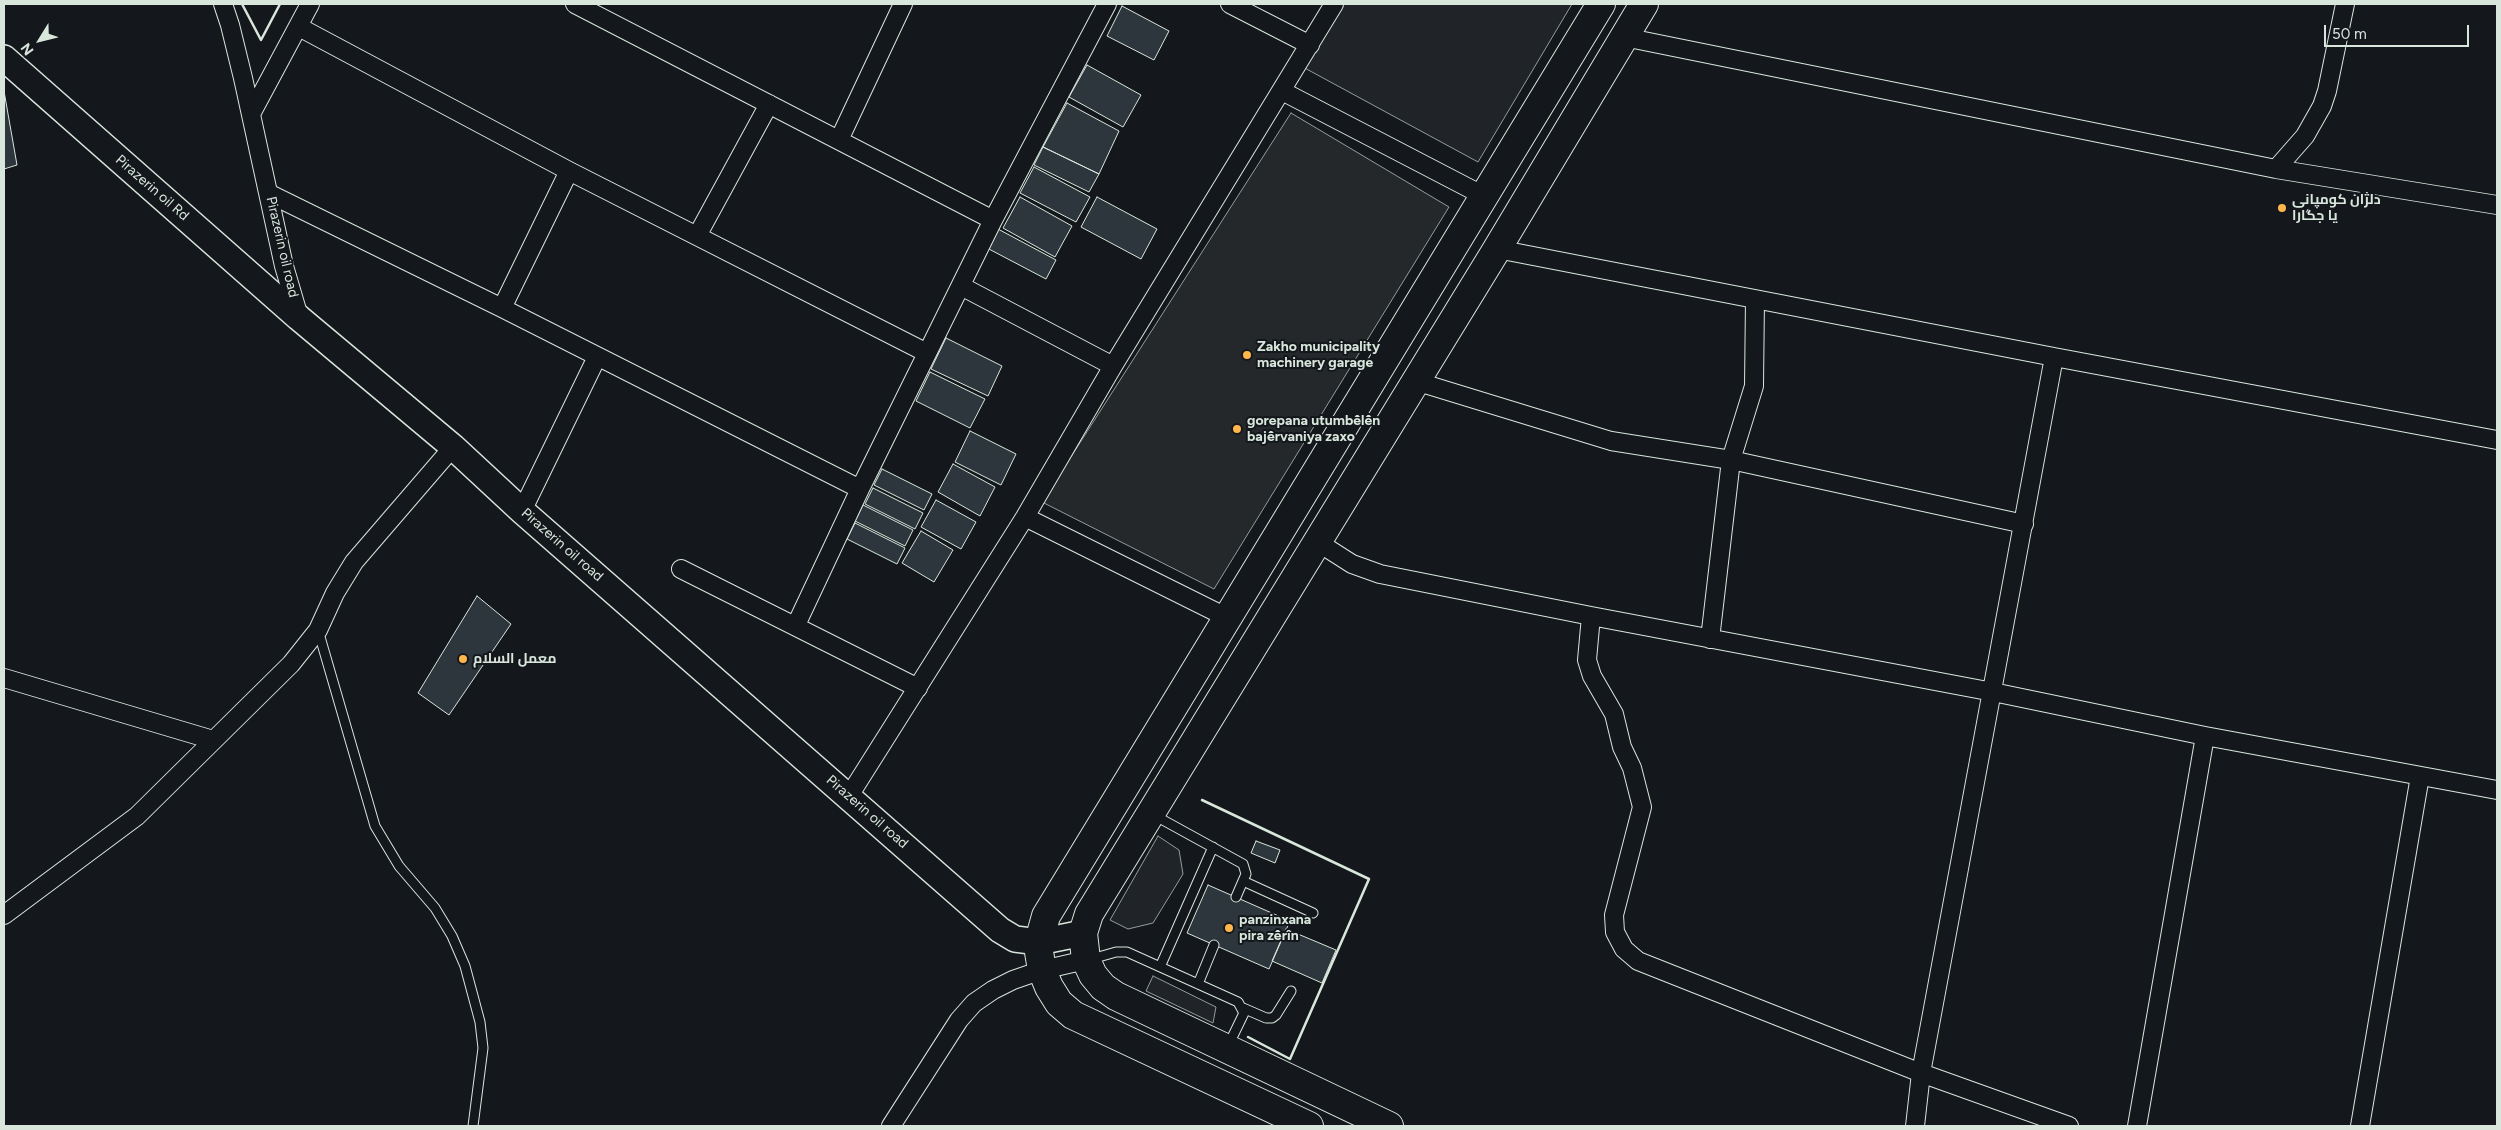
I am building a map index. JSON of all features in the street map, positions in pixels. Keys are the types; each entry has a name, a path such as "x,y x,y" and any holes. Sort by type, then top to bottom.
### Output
{"main road":[{"path":"1309,1126 1073,1015 1054,995 1042,970 1039,942 1046,916 1601,4"},
{"path":"1390,1126 1116,996 1103,987 1093,975 1086,960 1083,933 1089,914 1316,541 1497,249 1644,4"},
{"name":"Pirazerin oil Rd","path":"4,58 299,318"},
{"name":"Pirazerin oil road","path":"299,318 453,446 522,511 1007,936 1039,942 1083,933"}],"street":[{"name":"Pirazerin oil road","path":"223,4 230,25 270,194 284,266 299,318"},
{"path":"251,114 310,4"},
{"path":"574,4 993,220"},
{"path":"839,140 901,4"},
{"path":"796,626 860,489 993,220 1107,4"},
{"path":"1230,4 1310,45"},
{"path":"849,796 1026,517 1113,366 1334,4"},
{"path":"2276,169 2305,136 2322,106 2327,92 2345,4"},
{"path":"299,27 569,171 927,353"},
{"path":"1624,37 2276,169 2497,205"},
{"path":"1282,91 1484,196"},
{"path":"697,236 769,104"},
{"path":"502,308 569,171"},
{"path":"270,194 502,308 860,489"},
{"path":"1497,249 2054,357 2497,440"},
{"path":"962,286 1113,366"},
{"path":"1710,639 1731,460 1754,386 1755,299"},
{"path":"522,511 597,356"},
{"path":"1915,1126 1921,1073 2054,357"},
{"path":"1415,381 1611,441 1731,460 2024,524"},
{"path":"4,915 130,822 157,798 291,664 318,630 335,593 354,562 453,446"},
{"path":"1026,517 1228,618"},
{"path":"1316,541 1352,564 1380,574 1993,692 2205,736 2497,790"},
{"path":"681,569 918,688"},
{"path":"1591,616 1588,660 1592,676 1614,714 1622,747 1632,768 1642,807 1614,915 1615,932 1624,949 1638,961 1921,1073 2069,1126"},
{"path":"4,678 213,740"},
{"path":"2137,1126 2205,736"},
{"path":"2360,1126 2420,776"},
{"path":"892,1126 959,1020 974,1003 993,990 1042,970 1086,960"}],"lane":[{"path":"318,630 375,826 399,866 435,908 452,936 465,966 480,1022 483,1048 473,1126"},
{"path":"1150,813 1213,846 1245,866 1243,881 1236,897"},
{"path":"1160,967 1213,846"},
{"path":"1243,881 1313,913"},
{"path":"1198,984 1214,944"},
{"path":"1086,960 1121,951 1238,1002 1243,1008 1266,1018 1272,1018 1276,1015 1291,991"},
{"path":"1227,1048 1243,1018 1243,1008"}],"shaded area":[{"path":"1337,4 1572,4 1478,162 1301,66"},
{"name":"Zakho municipality machinery garage","path":"1291,113 1449,207 1214,589 1042,502"},
{"path":"1158,836 1179,850 1183,874 1153,923 1128,929 1110,920"},
{"path":"1153,976 1216,1007 1213,1023 1146,991"}],"building":[{"path":"1122,6 1169,31 1154,60 1107,36"},
{"path":"1087,65 1141,95 1123,127 1069,97"},
{"path":"4,91 17,165 4,169"},
{"path":"1067,103 1119,131 1099,174 1043,147"},
{"path":"1043,147 1099,174 1089,192 1034,165"},
{"path":"1034,167 1090,197 1076,222 1020,193"},
{"path":"1020,197 1072,226 1055,257 1003,228"},
{"path":"1097,197 1157,229 1141,259 1081,227"},
{"path":"998,229 1056,260 1046,279 987,248"},
{"path":"946,338 1002,366 988,396 931,369"},
{"path":"930,372 985,399 970,428 916,401"},
{"path":"970,431 1016,454 1001,485 955,462"},
{"path":"953,464 995,487 980,516 938,492"},
{"path":"882,469 932,494 924,510 874,485"},
{"path":"873,488 923,513 915,529 865,504"},
{"path":"936,500 976,522 961,549 921,527"},
{"path":"863,505 913,530 905,546 855,521"},
{"path":"855,523 905,548 897,564 847,539"},
{"path":"921,531 953,550 934,582 902,563"},
{"name":"معمل السلام","path":"477,596 511,624 449,715 418,693"},
{"path":"1256,841 1280,850 1275,863 1251,853"},
{"path":"1208,885 1290,921 1269,969 1187,933"},
{"path":"1286,929 1336,950 1322,983 1272,961"}],"wall":[{"path":"242,4 261,40 280,4"},
{"path":"1202,800 1369,879 1290,1059 1248,1037"}],"place":[{"name":"دلژان کومپانی یا جگارا","path":"2282,208"},
{"name":"Zakho municipality machinery garage","path":"1247,355"},
{"name":"gorepana utumbêlên bajêrvaniya zaxo","path":"1237,429"},
{"name":"معمل السلام","path":"463,659"},
{"name":"panzinxana pira zêrîn","path":"1229,928"}]}
